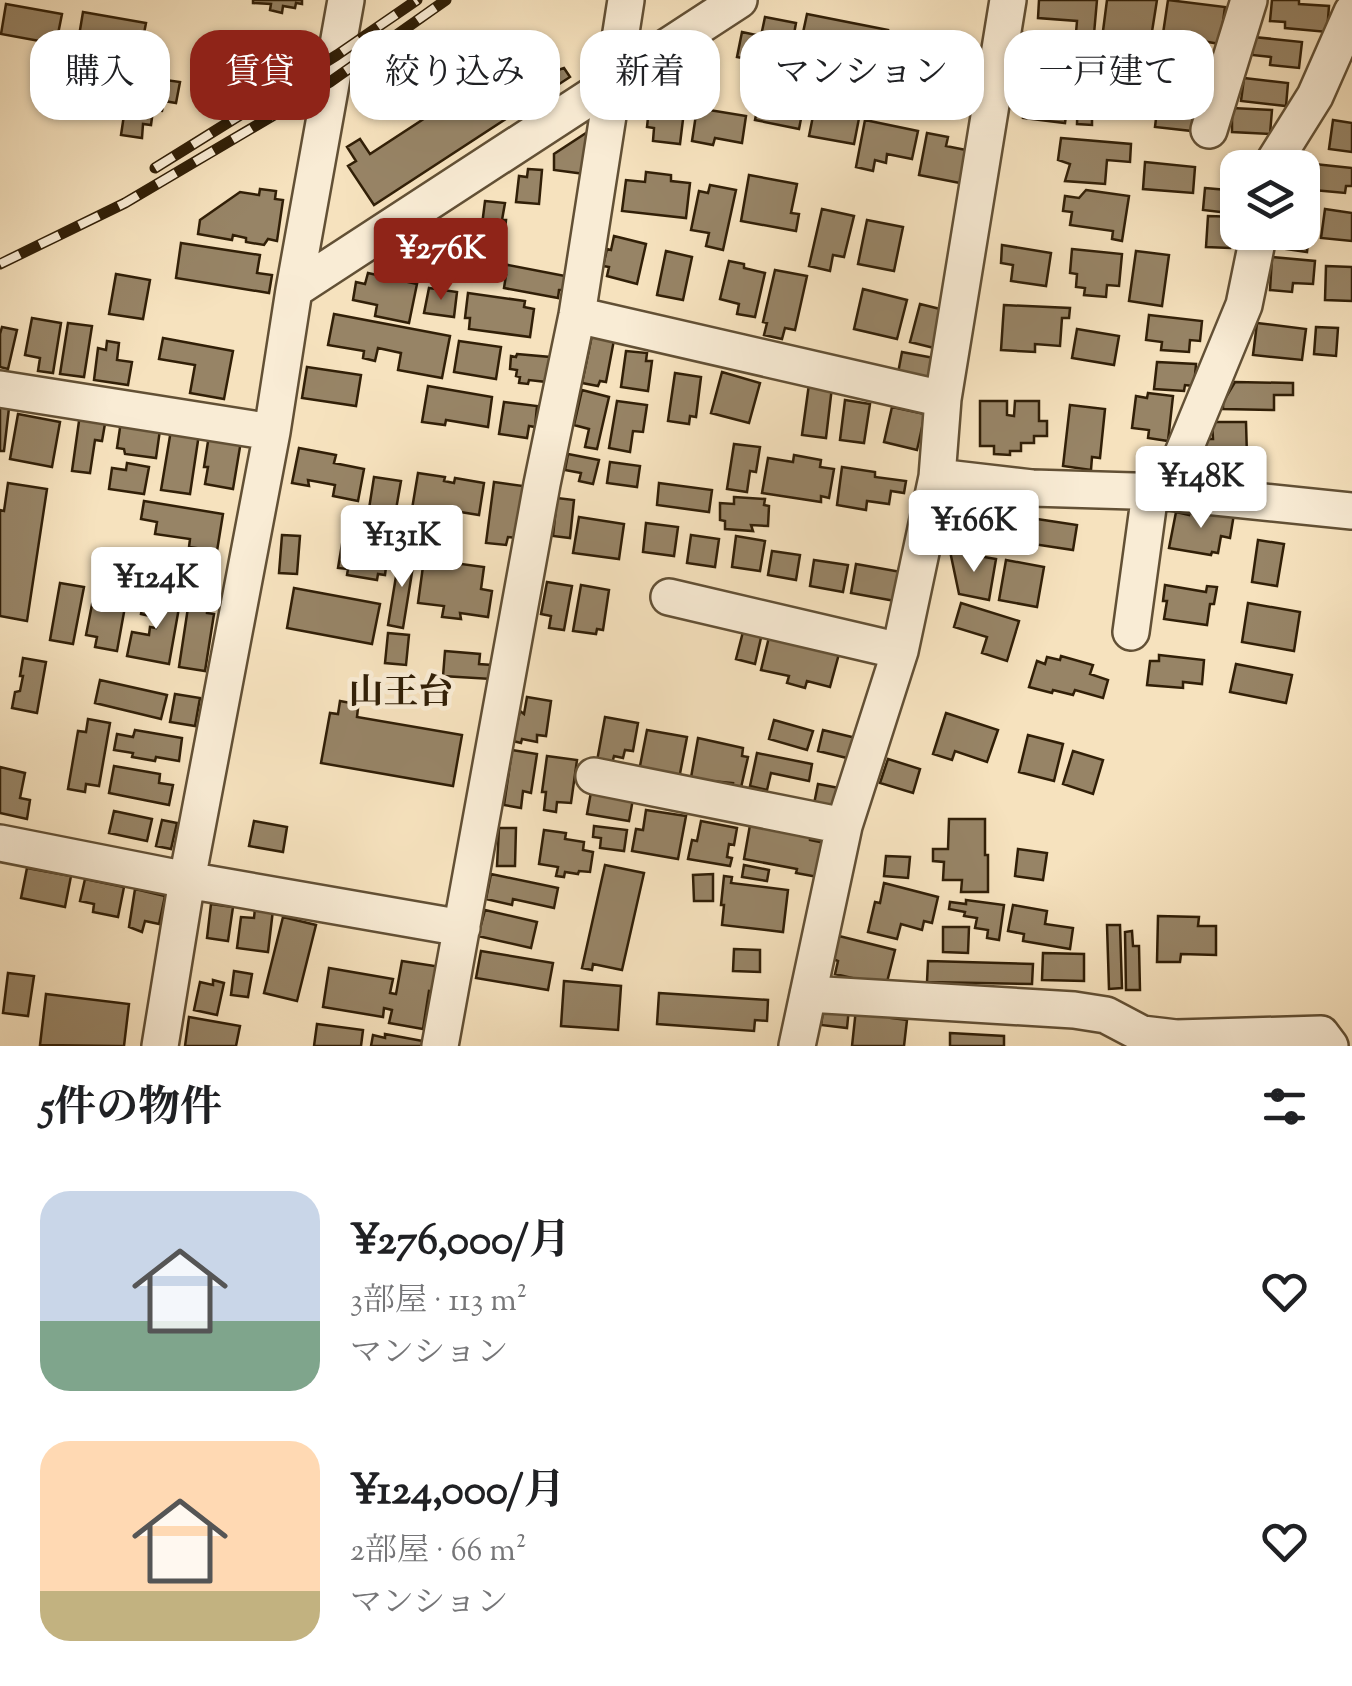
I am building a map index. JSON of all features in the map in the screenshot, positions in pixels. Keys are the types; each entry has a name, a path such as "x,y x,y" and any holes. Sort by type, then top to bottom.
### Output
{"street":[{"path":"160,1046 346,0"},
{"path":"621,30 626,0"},
{"path":"692,30 739,0"},
{"path":"797,1046 844,826 900,651 937,477 943,400 1008,0"},
{"path":"1209,130 1249,0"},
{"path":"1281,150 1315,96 1352,12"},
{"path":"294,290 580,103"},
{"path":"440,1046 576,315 607,120"},
{"path":"1131,632 1158,492 1244,304 1255,250"},
{"path":"576,315 943,400"},
{"path":"0,389 272,432"},
{"path":"937,477 1032,488 1158,492 1352,511"},
{"path":"669,596 900,651"},
{"path":"594,776 844,826"},
{"path":"0,842 462,928"},
{"path":"808,994 1074,1010 1106,1015 1142,1034 1176,1038 1320,1034 1330,1046"}],"building":[{"path":"253,0 302,0 302,4 296,3 295,8 283,6 282,13 270,10 271,4"},
{"path":"1039,0 1097,0 1094,30 1076,30 1077,21 1038,18"},
{"path":"1107,0 1157,0 1152,30 1103,30"},
{"path":"1168,0 1225,7 1220,44 1214,43 1214,30 1164,30"},
{"path":"1272,0 1329,6 1327,32 1285,28 1285,22 1270,21"},
{"path":"6,4 62,14 59,30 30,30 30,39 1,34"},
{"path":"83,12 146,23 145,30 80,30"},
{"path":"807,14 888,30 804,30"},
{"path":"765,17 796,23 795,30 762,30"},
{"path":"1254,37 1302,42 1299,68 1270,65 1271,57 1252,55"},
{"path":"564,68 570,77 560,84 560,69"},
{"path":"1244,78 1288,83 1286,106 1241,101"},
{"path":"170,81 180,82 176,103 170,102"},
{"path":"1232,108 1272,110 1270,134 1232,132"},
{"path":"720,112 740,115 740,120 745,120 742,143 715,138 713,145 692,141 695,120 720,120"},
{"path":"123,120 152,120 151,125 143,124 142,138 121,135"},
{"path":"422,120 504,120 374,205 348,166 356,161 347,147 360,139 370,154"},
{"path":"648,120 683,120 680,144 653,141 654,128 647,127"},
{"path":"755,120 801,120 799,129"},
{"path":"812,120 859,120 854,144 809,136"},
{"path":"865,120 918,131 912,159 887,154 886,163 875,160 873,171 856,167"},
{"path":"1077,120 1092,120 1092,125 1077,124"},
{"path":"1156,120 1193,120 1192,131 1155,127"},
{"path":"1333,120 1352,123 1352,152 1329,149"},
{"path":"590,133 585,174 554,170 554,154"},
{"path":"927,133 948,137 946,146 971,151 965,184 919,175"},
{"path":"1061,138 1131,144 1130,162 1107,160 1105,184 1065,181 1070,164 1058,160"},
{"path":"1145,162 1195,167 1193,193 1143,189"},
{"path":"1320,165 1352,168 1352,186 1346,186 1345,193 1320,191"},
{"path":"528,169 542,170 539,204 516,202 519,176 527,177"},
{"path":"646,172 671,175 671,181 690,183 686,218 622,211 626,180 645,182"},
{"path":"749,175 797,184 791,213 799,214 796,231 741,221"},
{"path":"710,185 736,190 723,250 706,246 709,233 691,230 699,191 708,193"},
{"path":"1205,188 1220,189 1220,212 1203,210"},
{"path":"260,189 276,191 275,199 283,200 277,241 268,239 264,245 233,235 232,240 198,234 200,220 240,192 259,195"},
{"path":"1086,190 1129,196 1122,241 1112,239 1113,231 1070,225 1072,212 1063,211 1065,196 1079,198"},
{"path":"485,201 505,203 502,256 484,254 487,234 481,233"},
{"path":"822,209 854,216 844,257 833,255 830,271 809,266"},
{"path":"1325,209 1352,213 1352,241 1321,238"},
{"path":"1208,216 1220,216 1220,248 1206,247"},
{"path":"867,220 903,227 894,271 858,264"},
{"path":"451,222 467,224 463,270 447,269"},
{"path":"428,235 422,279 395,275 394,255"},
{"path":"614,236 646,244 637,284 607,276 609,267 603,266"},
{"path":"181,243 260,255 257,273 272,275 269,293 176,278"},
{"path":"1002,245 1051,253 1046,286 1011,281 1013,265 1001,263"},
{"path":"1072,249 1122,254 1119,286 1107,285 1106,297 1084,295 1085,288 1076,287 1077,274 1070,273"},
{"path":"666,251 692,257 683,300 657,295"},
{"path":"1136,251 1169,255 1162,306 1129,301"},
{"path":"1272,257 1315,261 1313,284 1293,283 1292,292 1270,290"},
{"path":"729,261 765,273 755,317 737,314 739,304 720,299"},
{"path":"503,264 565,276 563,290 559,290 558,298 504,288"},
{"path":"1326,266 1352,267 1352,301 1325,300"},
{"path":"775,270 807,276 795,330 785,328 782,339 764,335 767,323 763,322"},
{"path":"368,273 417,284 409,323 375,316 377,305 353,300 356,282 365,284"},
{"path":"116,274 150,280 143,319 109,314"},
{"path":"429,288 457,292 454,317 424,313"},
{"path":"863,289 907,300 897,339 854,329"},
{"path":"468,293 525,301 524,307 534,309 530,337 469,329 470,318 465,318"},
{"path":"920,304 948,311 938,349 910,342"},
{"path":"1004,305 1070,308 1069,318 1062,318 1060,346 1035,344 1035,352 1001,350"},
{"path":"334,314 450,336 442,378 398,370 401,353 378,348 375,361 363,358 364,351 328,345"},
{"path":"1149,315 1202,321 1200,341 1190,340 1189,352 1161,350 1162,342 1146,340"},
{"path":"32,318 61,323 53,373 38,371 40,358 25,355"},
{"path":"68,323 92,326 84,377 60,374"},
{"path":"1257,323 1306,329 1302,360 1253,355"},
{"path":"2,327 17,330 8,369 0,367"},
{"path":"1316,327 1338,328 1336,356 1314,354"},
{"path":"1077,329 1119,336 1114,365 1072,358"},
{"path":"592,335 614,340 606,382 600,381 598,386 582,383"},
{"path":"163,338 233,351 224,399 190,393 195,365 159,359"},
{"path":"107,341 119,343 117,360 132,362 128,385 94,380 98,348 106,350"},
{"path":"459,341 501,347 496,379 454,372"},
{"path":"626,351 647,353 646,361 652,361 648,391 621,387"},
{"path":"902,352 934,358 930,379 898,373"},
{"path":"511,356 550,357 547,382 519,383 517,370 510,369"},
{"path":"1157,362 1196,364 1194,386 1185,385 1184,391 1154,389"},
{"path":"307,367 361,375 356,406 302,398"},
{"path":"722,372 760,383 749,423 711,413"},
{"path":"675,373 701,377 696,417 690,416 689,424 668,421"},
{"path":"1235,382 1293,383 1293,395 1274,395 1274,410 1223,409"},
{"path":"809,384 832,387 826,438 802,435"},
{"path":"428,386 492,397 488,427 446,420 445,425 422,422"},
{"path":"582,390 609,397 597,449 585,447 589,429 574,425"},
{"path":"1148,393 1173,396 1168,441 1148,438 1149,430 1132,428 1136,396 1147,398"},
{"path":"845,400 870,404 864,443 840,440"},
{"path":"617,401 647,405 643,432 633,431 630,452 609,448"},
{"path":"980,401 1007,401 1007,415 1014,416 1015,401 1039,401 1039,421 1047,421 1047,436 1034,436 1034,443 1021,443 1021,451 1010,451 1010,455 994,454 994,446 980,446"},
{"path":"504,402 537,406 535,427 529,426 527,438 499,434"},
{"path":"1070,405 1105,409 1100,458 1092,457 1091,470 1063,466"},
{"path":"0,407 9,408 4,451 0,451"},
{"path":"892,407 925,414 917,450 884,442"},
{"path":"18,414 60,422 52,467 10,459"},
{"path":"80,414 106,418 102,441 95,440 90,473 72,471"},
{"path":"121,421 161,423 156,458 125,454 124,449 117,448"},
{"path":"1212,422 1246,422 1247,457 1204,458 1204,439 1213,439"},
{"path":"171,430 199,434 190,494 161,490"},
{"path":"209,435 241,441 233,489 205,484"},
{"path":"734,444 760,447 756,472 750,471 747,492 727,489"},
{"path":"299,448 336,455 334,463 364,469 358,501 333,496 335,485 308,480 309,486 292,483"},
{"path":"568,454 599,460 593,484 579,481 581,473 565,470"},
{"path":"794,455 821,460 820,467 834,469 829,498 821,496 821,502 762,493 768,458 793,462"},
{"path":"610,462 640,466 637,487 607,483"},
{"path":"127,463 149,467 144,494 109,489 112,468 126,470"},
{"path":"842,467 906,481 904,493 891,491 889,504 867,501 866,510 837,505"},
{"path":"418,473 445,477 444,481 454,483 455,478 484,483 479,515 412,509"},
{"path":"374,477 401,481 391,538 365,534"},
{"path":"494,482 523,486 517,538 508,537 506,545 486,543"},
{"path":"8,483 47,489 27,621 0,616 0,510 4,511"},
{"path":"659,483 712,490 709,512 657,505"},
{"path":"967,496 1018,502 1014,539 968,533 969,524 964,524"},
{"path":"734,497 765,499 764,505 769,506 768,526 751,525 753,531 725,529 725,521 720,520 720,503 734,504"},
{"path":"557,498 574,500 570,538 553,536"},
{"path":"144,501 223,514 217,551 189,547 190,539 155,534 157,522 141,519"},
{"path":"1190,507 1234,514 1230,538 1221,536 1218,553 1169,548 1176,512 1189,515"},
{"path":"579,517 624,524 619,559 573,553"},
{"path":"1037,519 1077,525 1073,550 1033,544"},
{"path":"646,523 678,527 674,556 643,552"},
{"path":"282,535 300,536 297,574 279,573"},
{"path":"691,535 719,539 715,567 687,563"},
{"path":"736,536 765,541 760,571 732,567"},
{"path":"1258,540 1284,544 1277,586 1252,582"},
{"path":"342,544 388,551 385,575 378,574 377,580 347,575 348,569 338,568"},
{"path":"772,551 800,555 796,580 768,575"},
{"path":"950,551 996,559 989,600 959,594"},
{"path":"400,552 415,554 403,628 388,625"},
{"path":"424,559 484,567 481,589 492,591 488,617 460,613 461,619 442,617 444,606 418,603"},
{"path":"814,560 848,565 843,592 810,586"},
{"path":"1006,560 1044,567 1037,607 999,600"},
{"path":"856,564 901,572 895,601 851,593"},
{"path":"547,582 572,586 564,630 549,628 551,616 541,614"},
{"path":"60,583 84,587 73,644 50,640"},
{"path":"96,584 128,590 117,651 95,647 97,637 86,635"},
{"path":"581,585 609,590 603,630 597,629 596,634 573,631"},
{"path":"1165,585 1206,592 1207,586 1217,587 1207,625 1164,619"},
{"path":"294,588 380,604 372,644 287,628"},
{"path":"144,596 180,602 169,664 127,656 132,632 149,635 150,627 156,628 159,618 141,614"},
{"path":"189,601 208,604 207,613 214,614 205,671 179,667"},
{"path":"961,603 1019,621 1007,661 982,653 987,637 954,627"},
{"path":"1248,603 1300,612 1294,651 1242,642"},
{"path":"745,624 763,629 755,664 736,659"},
{"path":"771,629 840,650 830,687 807,681 805,688 787,683 789,676 761,670"},
{"path":"388,633 409,635 406,665 385,663"},
{"path":"445,651 480,654 479,664 492,665 491,679 443,676"},
{"path":"1159,655 1204,660 1202,684 1183,682 1183,688 1147,685 1150,661 1159,661"},
{"path":"1061,656 1093,665 1090,674 1108,680 1103,698 1075,690 1073,695 1029,687 1037,661 1045,664 1047,657 1060,660"},
{"path":"23,658 46,662 37,713 12,708 15,692 20,691"},
{"path":"1236,664 1292,675 1286,703 1230,692"},
{"path":"100,680 167,695 161,719 95,703"},
{"path":"175,694 200,698 195,726 170,722"},
{"path":"527,697 551,701 546,736 537,735 537,742 522,739 521,743 513,741"},
{"path":"340,701 358,708 357,717 462,735 453,786 321,763 330,713 338,714"},
{"path":"946,713 998,730 987,762 955,751 952,760 933,754"},
{"path":"605,717 638,723 633,751 625,750 623,758 614,756 612,764 597,761"},
{"path":"88,719 110,723 99,786 86,784 85,792 68,789 78,731 86,732"},
{"path":"774,720 813,731 807,750 769,739"},
{"path":"135,730 182,738 179,761 156,757 155,761 114,750 117,734 133,737"},
{"path":"647,730 687,737 678,784 639,771"},
{"path":"823,730 856,738 851,759 818,751"},
{"path":"1028,735 1063,744 1054,781 1019,772"},
{"path":"698,738 743,748 742,756 748,757 740,792 732,790 733,783 712,781 711,788 690,783"},
{"path":"512,750 537,754 531,793 523,791 521,808 504,805"},
{"path":"1073,751 1103,760 1093,794 1063,784"},
{"path":"757,753 812,764 809,781 771,773 767,790 750,786"},
{"path":"547,756 577,760 571,803 557,802 556,812 544,810"},
{"path":"888,759 920,769 913,793 880,783"},
{"path":"114,766 160,774 159,783 173,785 169,805 109,793"},
{"path":"0,767 25,773 20,798 30,800 27,819 0,813"},
{"path":"818,784 839,788 834,813 813,809"},
{"path":"591,792 633,799 629,821 587,814"},
{"path":"646,810 686,816 678,859 632,851 636,829 643,830"},
{"path":"114,811 152,819 147,841 109,833"},
{"path":"949,819 985,819 988,892 961,892 962,880 943,880 944,862 933,861 933,849 948,849"},
{"path":"162,820 177,823 171,849 156,846"},
{"path":"254,821 287,827 283,852 249,846"},
{"path":"701,821 737,828 734,845 729,844 730,866 688,859"},
{"path":"750,825 825,843 818,877 744,859"},
{"path":"594,826 627,830 624,851 600,848 601,838 593,837"},
{"path":"499,828 516,828 515,866 497,866"},
{"path":"544,830 566,833 565,839 584,842 583,850 593,852 590,872 556,876 558,867 539,864"},
{"path":"1018,849 1047,853 1043,880 1015,876"},
{"path":"886,856 910,857 908,878 884,876"},
{"path":"605,865 644,873 622,970 593,964 592,970 582,968"},
{"path":"744,865 769,870 767,881 742,877"},
{"path":"27,868 71,876 65,907 21,898"},
{"path":"491,874 558,888 554,908 513,899 512,905 486,899"},
{"path":"713,874 713,901 694,901 693,875"},
{"path":"724,876 732,877 731,883 788,890 783,932 722,925"},
{"path":"85,879 124,887 118,917 93,912 94,904 80,901"},
{"path":"884,883 938,897 932,923 924,921 922,930 901,924 897,939 868,932"},
{"path":"135,889 165,896 159,924 145,921 142,932 129,927"},
{"path":"966,900 1004,905 999,940 987,938 988,930 975,928 977,918 949,909 950,902 966,904"},
{"path":"211,904 233,907 228,941 207,938"},
{"path":"1013,905 1047,911 1045,924 1073,928 1070,949 1023,941 1024,934 1008,931"},
{"path":"255,908 273,910 268,952 237,948 241,917 254,918"},
{"path":"485,910 537,922 531,948 478,936"},
{"path":"1158,916 1199,917 1198,926 1216,926 1216,955 1181,954 1180,962 1157,962"},
{"path":"283,917 316,925 297,1001 264,993"},
{"path":"1107,925 1120,925 1122,988 1109,989"},
{"path":"943,927 969,927 968,953 943,952"},
{"path":"1132,931 1133,946 1139,946 1140,990 1126,990 1125,932"},
{"path":"839,936 895,950 886,986 835,974 838,961 833,959"},
{"path":"734,949 760,950 760,972 733,971"},
{"path":"481,951 553,963 548,990 476,978"},
{"path":"1043,953 1084,954 1084,981 1042,980"},
{"path":"402,961 441,967 436,992 429,991 423,1029 389,1023 392,1010 384,1008 383,1017 323,1007 329,968 393,979 390,993 396,994"},
{"path":"928,961 1033,964 1032,984 927,982"},
{"path":"234,971 252,974 248,997 231,995"},
{"path":"8,973 34,976 28,1016 3,1013"},
{"path":"213,980 224,983 217,1015 194,1010 200,982 213,985"},
{"path":"564,981 621,986 618,1030 561,1026"},
{"path":"659,993 768,1000 767,1021 755,1020 754,1031 657,1024"},
{"path":"46,994 129,1004 124,1046 40,1045"},
{"path":"824,1005 849,1008 847,1028 821,1025"},
{"path":"856,1009 892,1013 891,1018 907,1020 904,1046 852,1046"},
{"path":"189,1017 240,1026 236,1046 185,1046"},
{"path":"317,1024 363,1030 361,1046 314,1046"},
{"path":"950,1033 1004,1036 1004,1046 950,1046"},
{"path":"385,1034 428,1042 427,1046 371,1046 373,1035 385,1038"}],"railway":[{"path":"155,168 337,55 417,0"},
{"path":"0,264 125,203 330,82 446,0"}],"district":[{"name":"山王台","path":"401,694"}]}
